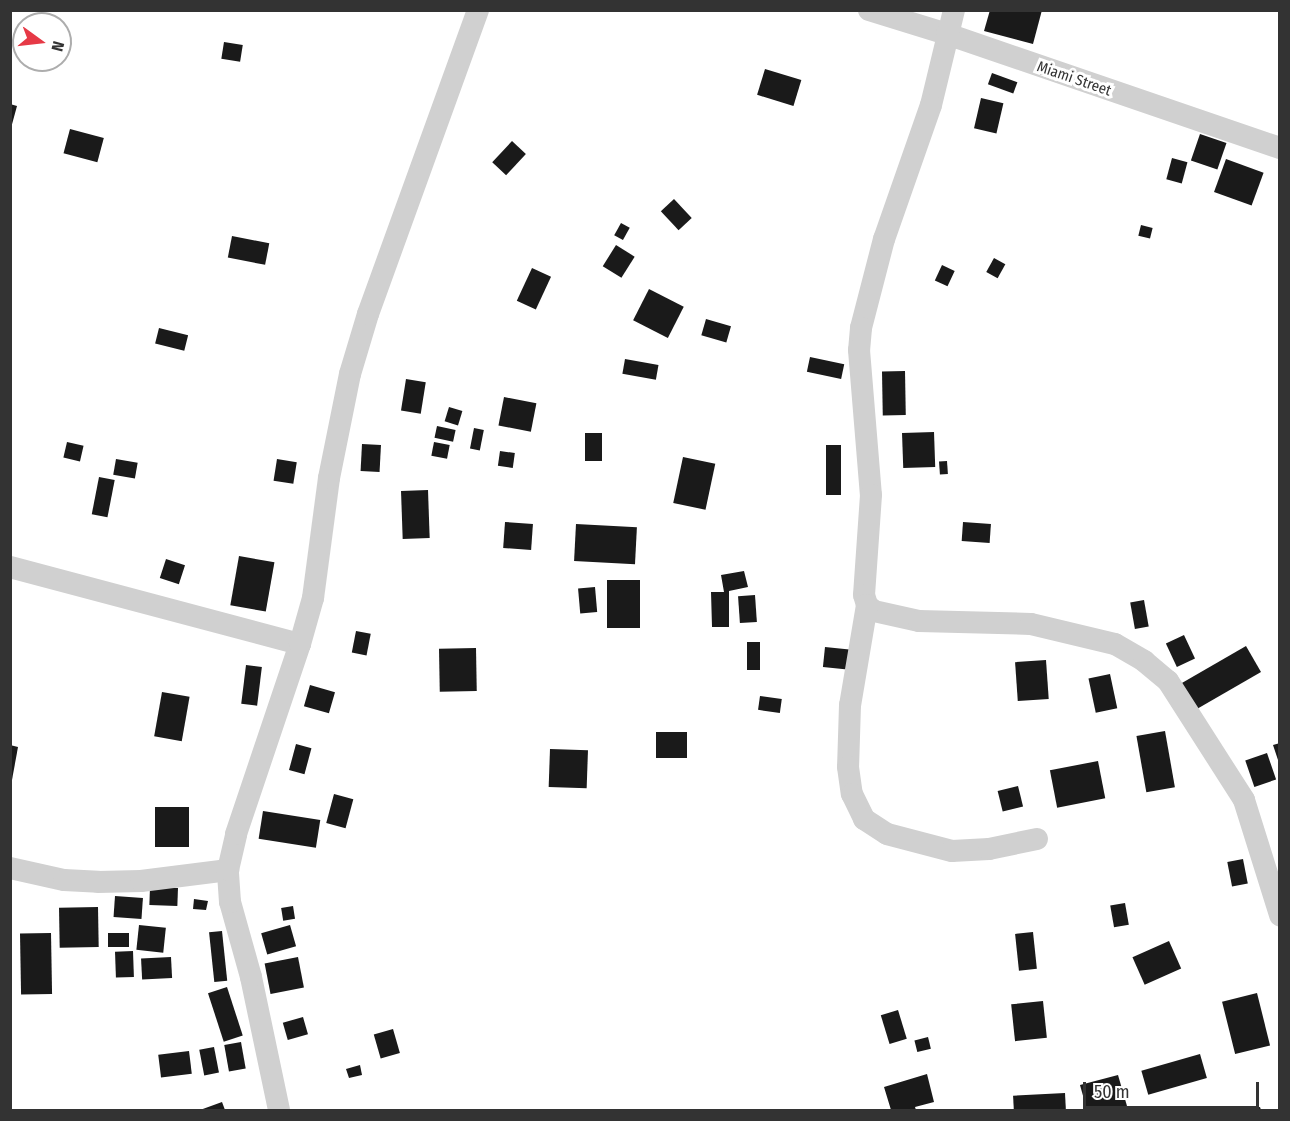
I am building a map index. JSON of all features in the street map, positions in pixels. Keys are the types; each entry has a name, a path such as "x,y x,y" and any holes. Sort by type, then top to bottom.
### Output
{"street":[{"path":"279,1110 251,977 230,902 228,870 236,834 300,644 317,575 329,478 350,374 368,314 478,10"},
{"name":"Miami Street","path":"868,10 946,34 1280,148"},
{"path":"954,10 946,34 931,105 884,238 861,328 859,350 871,495 864,595 867,605 850,705 848,767 852,794 864,819 887,834 952,851 988,849 1037,839"},
{"path":"10,567 300,644"},
{"path":"867,605 874,611 919,621 1031,624 1114,644 1144,661 1168,681 1244,800 1280,915"},
{"path":"10,868 64,880 98,882 141,881 228,870"}],"building":[{"path":"990,10 1042,10 1033,44 984,31"},
{"path":"224,42 243,45 240,62 221,59"},
{"path":"765,69 801,80 793,106 757,95"},
{"path":"992,73 1017,82 1013,94 988,84"},
{"path":"981,98 1003,103 996,133 974,128"},
{"path":"10,104 17,106 11,128 10,128"},
{"path":"70,129 104,138 97,162 64,153"},
{"path":"1200,134 1226,143 1217,170 1191,160"},
{"path":"512,141 526,154 506,175 492,162"},
{"path":"1172,158 1187,162 1182,183 1166,179"},
{"path":"1226,159 1264,173 1252,206 1214,192"},
{"path":"674,199 692,218 679,230 661,211"},
{"path":"621,223 630,228 623,240 614,235"},
{"path":"1141,225 1153,228 1150,239 1138,236"},
{"path":"232,236 269,243 265,265 228,258"},
{"path":"616,245 635,257 621,278 603,266"},
{"path":"994,258 1005,264 998,278 986,272"},
{"path":"942,265 955,271 948,286 935,280"},
{"path":"532,268 551,277 536,310 517,301"},
{"path":"649,289 684,307 668,338 633,320"},
{"path":"706,319 731,326 726,343 701,335"},
{"path":"159,328 188,335 184,351 155,344"},
{"path":"810,357 844,364 841,379 807,372"},
{"path":"625,359 658,365 656,380 622,374"},
{"path":"882,371 905,371 906,415 883,415"},
{"path":"406,379 426,382 421,414 401,411"},
{"path":"504,397 536,403 531,432 498,425"},
{"path":"449,407 462,411 458,425 445,421"},
{"path":"437,426 456,430 453,442 435,438"},
{"path":"474,428 484,430 480,451 470,449"},
{"path":"934,432 935,467 903,468 902,433"},
{"path":"585,433 602,433 602,461 585,461"},
{"path":"67,442 84,446 80,461 63,458"},
{"path":"434,442 450,445 447,459 431,456"},
{"path":"362,444 381,445 380,472 361,471"},
{"path":"826,445 841,445 841,495 826,495"},
{"path":"500,451 515,453 513,468 498,466"},
{"path":"683,457 715,464 706,510 673,503"},
{"path":"116,459 138,463 135,479 113,475"},
{"path":"277,459 297,462 293,484 274,481"},
{"path":"947,461 948,474 940,475 939,462"},
{"path":"99,477 115,480 107,517 92,514"},
{"path":"428,490 430,538 403,539 401,491"},
{"path":"505,522 533,524 531,550 503,548"},
{"path":"963,522 991,524 990,543 962,541"},
{"path":"576,524 637,527 635,564 574,561"},
{"path":"239,556 274,562 266,611 230,605"},
{"path":"166,559 185,565 179,584 160,578"},
{"path":"744,571 748,587 729,591 729,627 712,627 711,592 724,592 721,575"},
{"path":"607,580 640,580 640,628 607,628"},
{"path":"595,587 597,612 580,613 578,588"},
{"path":"755,595 757,622 740,623 738,596"},
{"path":"1144,600 1149,627 1135,629 1130,602"},
{"path":"356,631 371,634 367,655 352,653"},
{"path":"1184,635 1195,659 1177,667 1166,643"},
{"path":"747,642 760,642 760,670 747,670"},
{"path":"1246,646 1261,672 1193,711 1178,685"},
{"path":"825,647 852,650 850,670 823,667"},
{"path":"476,648 477,691 440,692 439,649"},
{"path":"1046,660 1049,699 1018,701 1015,662"},
{"path":"246,665 262,667 257,706 241,704"},
{"path":"1110,674 1117,708 1096,713 1088,679"},
{"path":"310,685 335,692 329,713 304,706"},
{"path":"162,692 190,697 182,741 154,736"},
{"path":"760,696 782,699 780,713 758,710"},
{"path":"1165,731 1175,787 1146,792 1136,736"},
{"path":"656,732 687,732 687,758 656,758"},
{"path":"1280,743 1280,763 1279,763 1273,745"},
{"path":"296,744 311,748 304,774 289,770"},
{"path":"10,745 18,747 12,780 10,780"},
{"path":"550,749 588,750 587,788 549,787"},
{"path":"1267,753 1276,779 1254,787 1245,760"},
{"path":"1098,761 1105,798 1057,808 1050,770"},
{"path":"1018,786 1023,806 1003,811 998,791"},
{"path":"334,794 353,799 346,828 326,823"},
{"path":"155,807 189,807 189,847 155,847"},
{"path":"263,811 320,820 316,848 259,839"},
{"path":"1243,859 1248,884 1232,887 1227,862"},
{"path":"150,887 178,888 177,906 149,905"},
{"path":"115,896 143,898 141,919 114,917"},
{"path":"194,899 208,901 206,910 193,909"},
{"path":"1125,903 1129,925 1114,927 1110,906"},
{"path":"293,906 295,919 283,921 281,908"},
{"path":"98,907 99,947 60,948 59,908"},
{"path":"139,925 166,928 163,953 136,950"},
{"path":"290,925 296,946 267,954 261,933"},
{"path":"222,931 227,981 214,982 209,932"},
{"path":"1033,932 1037,969 1019,971 1015,934"},
{"path":"51,933 52,994 21,995 20,934"},
{"path":"108,933 129,933 129,947 108,947"},
{"path":"1169,941 1181,968 1145,985 1132,957"},
{"path":"133,951 134,977 116,978 115,952"},
{"path":"171,957 172,978 142,980 141,959"},
{"path":"298,957 304,987 271,994 265,963"},
{"path":"227,987 243,1036 224,1042 208,993"},
{"path":"1257,993 1270,1045 1235,1054 1222,1002"},
{"path":"1043,1001 1047,1038 1015,1041 1011,1004"},
{"path":"898,1010 907,1039 890,1044 881,1015"},
{"path":"303,1017 308,1034 288,1040 283,1023"},
{"path":"393,1029 400,1053 381,1059 374,1035"},
{"path":"928,1037 931,1049 917,1052 914,1040"},
{"path":"241,1042 246,1069 229,1072 224,1045"},
{"path":"214,1047 219,1073 204,1075 199,1050"},
{"path":"189,1051 192,1074 161,1078 158,1055"},
{"path":"1200,1054 1207,1078 1148,1095 1141,1071"},
{"path":"360,1065 362,1075 349,1078 346,1069"},
{"path":"927,1074 934,1102 915,1107 916,1110 891,1110 884,1087"},
{"path":"1118,1075 1127,1106 1113,1110 1087,1110 1080,1085"},
{"path":"1065,1093 1066,1110 1014,1110 1013,1096"},
{"path":"222,1102 225,1110 200,1110"},
{"path":"1260,1107 1261,1110 1244,1109"}]}
